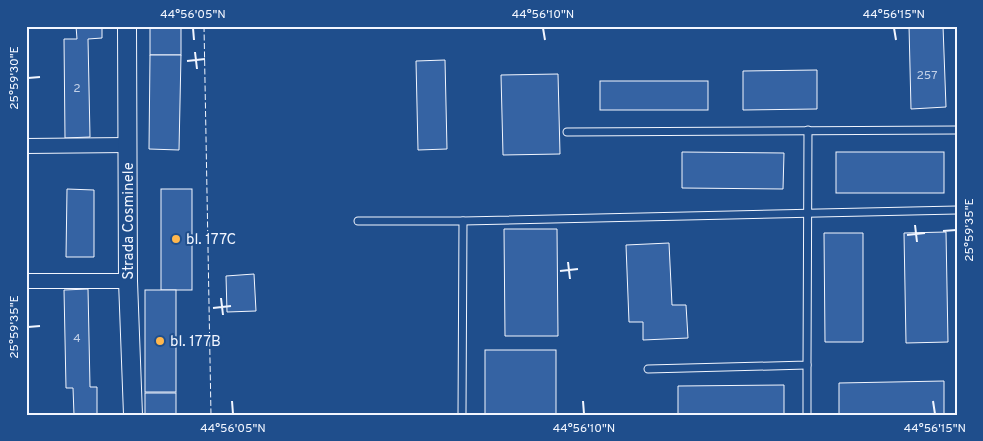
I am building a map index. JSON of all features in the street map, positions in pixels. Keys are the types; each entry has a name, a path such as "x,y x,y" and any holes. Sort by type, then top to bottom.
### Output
{"street":[{"name":"Strada Cosminele","path":"127,26 128,281 133,415"},
{"path":"26,146 128,145"},
{"path":"26,281 128,281"}],"lane":[{"path":"807,415 806,214 808,130"},
{"path":"567,132 957,130"},
{"path":"358,221 463,221 957,210"},
{"path":"462,415 463,221"},
{"path":"648,369 807,365"}],"building":[{"path":"76,26 102,26 102,38 88,39 90,137 65,138 64,39 77,39"},
{"path":"150,26 181,26 181,55 150,55"},
{"path":"735,26 843,26 843,28"},
{"path":"909,26 943,26 946,107 911,109"},
{"path":"150,55 181,55 179,150 149,149"},
{"path":"445,60 447,149 418,150 416,61"},
{"path":"817,70 817,109 743,110 743,71"},
{"path":"558,74 560,154 503,155 501,75"},
{"path":"600,81 708,81 708,110 600,110"},
{"path":"682,152 784,153 783,189 682,188"},
{"path":"836,152 944,152 944,193 836,193"},
{"path":"67,189 94,190 94,257 66,257"},
{"name":"bl. 177C","path":"161,189 192,189 192,290 161,290"},
{"path":"504,229 557,229 558,336 505,336"},
{"path":"946,232 948,342 906,343 904,233"},
{"path":"824,233 863,233 863,342 825,342"},
{"path":"669,243 672,305 686,305 688,338 643,340 643,322 629,322 626,245"},
{"path":"254,274 256,311 227,312 226,276"},
{"path":"88,289 90,387 97,387 97,415 74,415 73,388 66,388 64,290"},
{"name":"bl. 177B","path":"145,290 176,290 176,392 145,392"},
{"path":"485,350 556,350 556,415 485,415"},
{"path":"944,381 944,415 839,415 839,383"},
{"path":"784,385 784,415 678,415 678,386"},
{"path":"145,393 176,393 176,415 145,415"}],"fence":[{"path":"204,26 211,415"}],"place":[{"name":"bl. 177C","path":"176,239"},
{"name":"bl. 177B","path":"160,341"}]}
